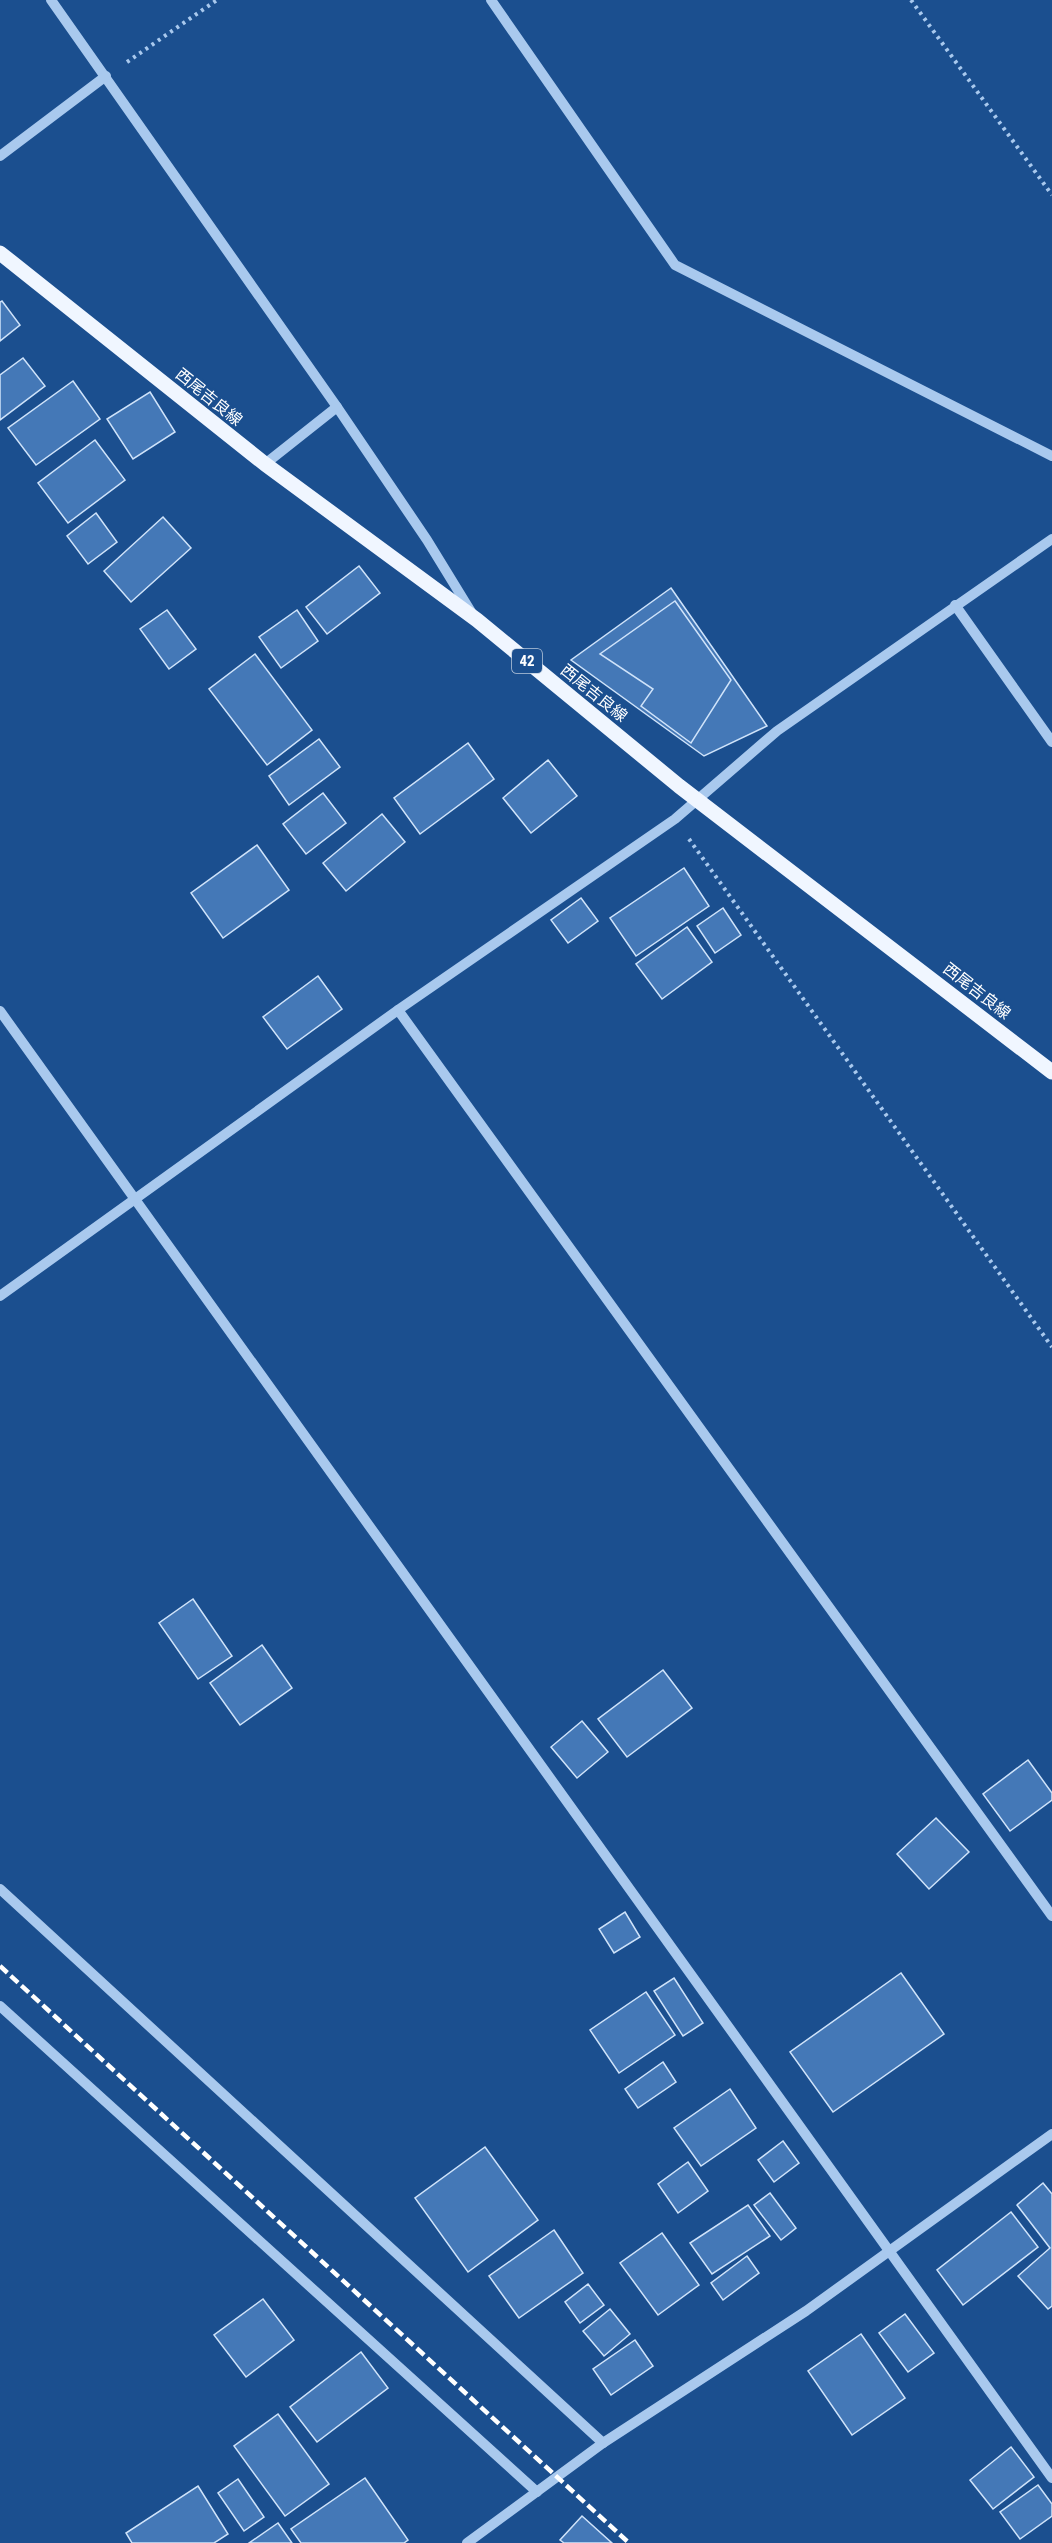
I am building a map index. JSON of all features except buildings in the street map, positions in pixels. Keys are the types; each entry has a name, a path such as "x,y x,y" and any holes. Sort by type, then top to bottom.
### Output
{"main road":[{"name":"西尾吉良線","path":"0,253 265,464 477,620 679,786 699,798 1052,1072"}],"street":[{"path":"51,0 336,407 427,540 477,620"},
{"path":"491,0 675,265 1052,456"},
{"path":"0,156 106,76"},
{"path":"265,464 336,407"},
{"path":"0,1296 398,1010 675,819 777,731 1052,539"},
{"path":"955,605 1052,742"},
{"path":"398,1010 1052,1917"},
{"path":"0,1011 887,2251 1052,2478"},
{"path":"0,1889 603,2443"},
{"path":"0,2006 537,2492"},
{"path":"467,2543 603,2443 806,2311 1052,2134"}],"path":[{"path":"106,76 217,0"},
{"path":"911,0 1052,195"},
{"path":"675,819 1052,1347"}],"railway":[{"path":"0,1966 629,2543"}]}
